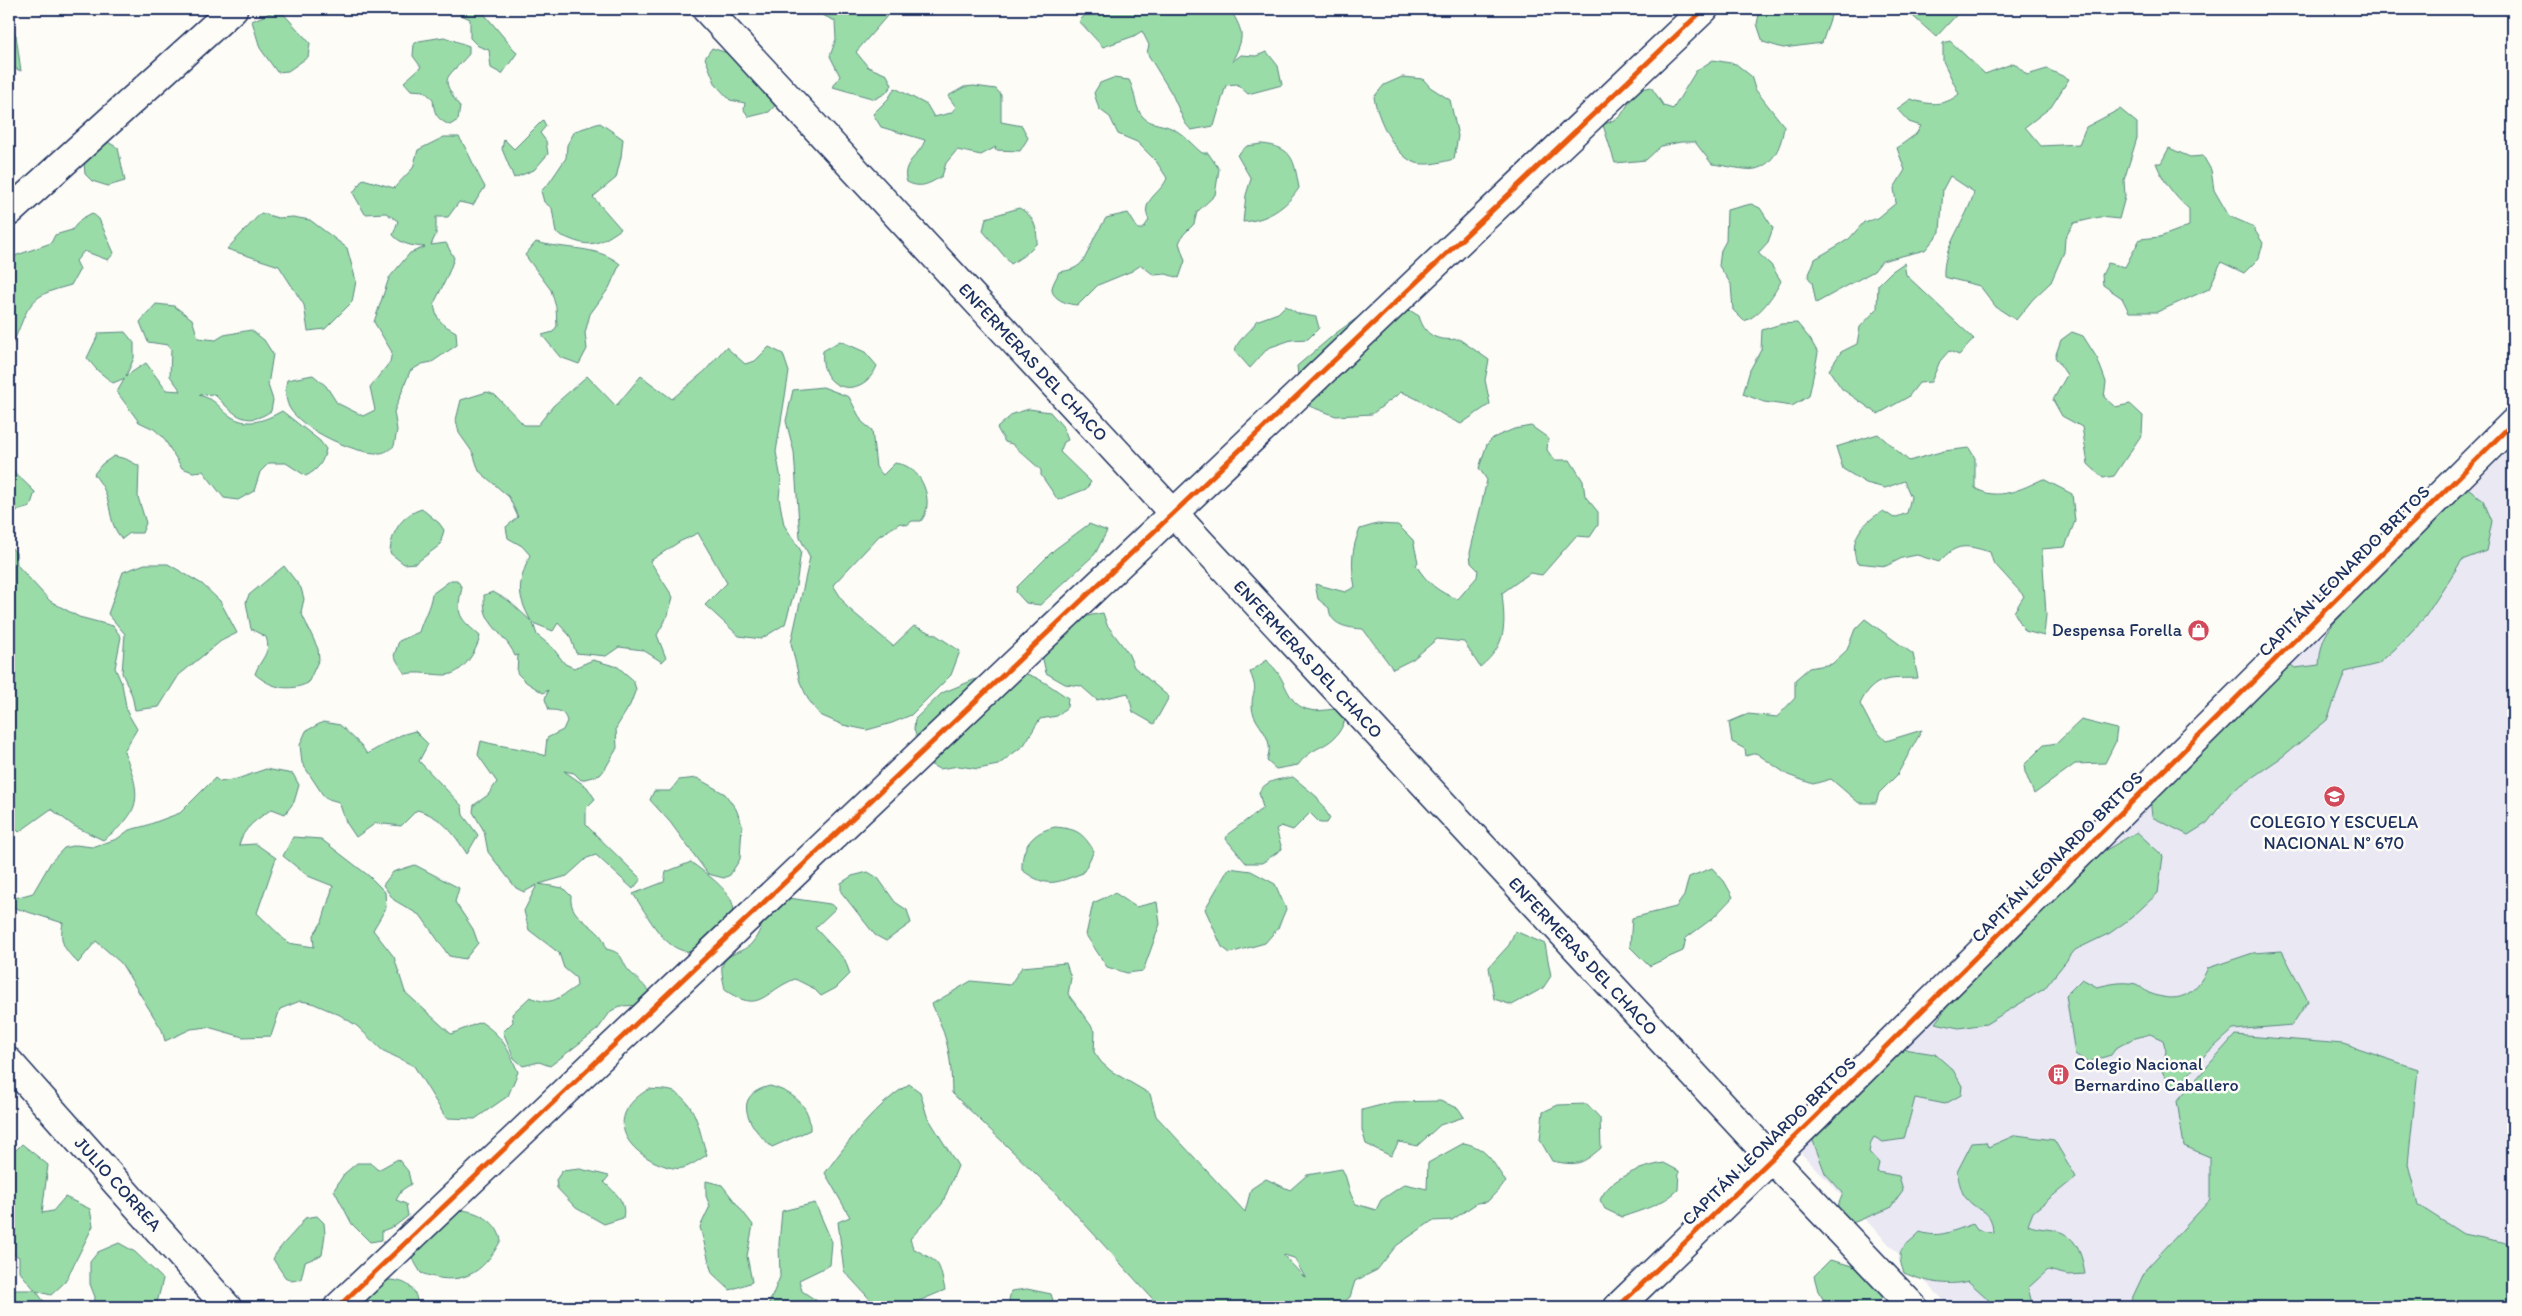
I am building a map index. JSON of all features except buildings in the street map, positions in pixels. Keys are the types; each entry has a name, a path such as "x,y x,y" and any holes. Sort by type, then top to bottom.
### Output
{"street":[{"path":"9,212 233,9"},
{"name":"ENFERMERAS DEL CHACO","path":"706,9 1772,1159 1913,1307"},
{"path":"338,1307 1704,9"},
{"name":"CAPITÁN LEONARDO BRITOS","path":"1618,1307 1772,1159 2513,423"},
{"name":"JULIO CORREA","path":"9,1062 227,1307"}],"shaded area":[{"name":"COLEGIO Y ESCUELA NACIONAL N° 670","path":"2513,446 2513,1307 1950,1307 1797,1149"}],"green space":[{"path":"279,9 310,43 308,57 288,71 277,72 260,48 252,21"},
{"path":"457,9 480,9 517,53 502,74 491,68 489,50 478,46 470,38 470,19 459,14"},
{"path":"810,9 893,9 856,52 868,67 887,75 892,85 886,93 875,99 833,87 840,76 830,56 836,39 835,21"},
{"path":"1092,9 1230,9 1238,24 1241,36 1239,47 1232,62 1241,55 1256,56 1267,52 1278,66 1282,85 1248,94 1237,84 1226,85 1214,126 1191,130 1185,123 1172,94 1147,53 1149,45 1142,31 1134,36 1103,47 1079,21"},
{"path":"1760,9 1829,9 1831,16 1822,43 1783,48 1763,42 1757,24"},
{"path":"1905,9 1962,9 1936,37"},
{"path":"9,28 16,35 21,71 9,66"},
{"path":"444,37 469,46 469,54 448,78 449,89 460,107 458,120 450,125 437,115 433,99 424,91 411,90 404,82 421,67 413,56 414,44 419,41"},
{"path":"1950,41 1985,74 2014,63 2027,75 2047,69 2069,79 2051,107 2025,127 2041,146 2079,144 2086,127 2120,109 2137,123 2137,138 2124,180 2125,197 2119,219 2100,217 2074,223 2065,238 2064,252 2051,282 2033,299 2016,320 1996,307 1980,286 1944,277 1947,255 1971,203 1974,192 1950,176 1943,189 1940,232 1925,250 1882,261 1874,271 1816,303 1812,282 1808,277 1815,259 1849,239 1864,222 1878,218 1896,203 1894,188 1905,170 1897,148 1916,134 1921,126 1909,122 1897,109 1911,99 1935,104 1947,101 1959,94 1943,61 1943,43"},
{"path":"712,48 743,58 785,95 769,112 749,117 744,110 745,103 730,100 716,85 705,58"},
{"path":"1713,60 1736,64 1751,76 1755,89 1784,126 1779,146 1772,158 1762,167 1740,169 1712,164 1695,142 1681,142 1661,146 1646,160 1615,163 1603,125 1620,117 1637,90 1651,87 1664,106 1673,109 1696,71"},
{"path":"1402,77 1423,79 1430,87 1450,100 1458,136 1454,159 1431,164 1416,163 1408,159 1394,145 1383,125 1374,97 1384,85"},
{"path":"1113,78 1129,80 1138,109 1146,120 1175,130 1202,153 1208,153 1219,169 1215,195 1197,212 1194,224 1183,235 1179,243 1185,261 1179,278 1166,274 1154,275 1141,265 1132,271 1098,285 1078,305 1074,305 1061,301 1052,292 1059,272 1073,269 1081,264 1106,218 1128,213 1138,229 1143,229 1149,220 1147,207 1149,202 1167,178 1156,161 1137,142 1118,134 1110,117 1099,109 1094,93 1100,83"},
{"path":"974,86 996,89 1001,95 1001,122 1022,126 1028,138 1020,151 995,150 996,147 981,155 957,150 946,163 942,176 925,185 907,182 906,170 908,165 923,146 925,140 881,127 873,114 888,99 895,88 927,105 934,117 951,113 956,107 948,96 964,87"},
{"path":"543,120 546,126 540,133 546,141 548,154 534,170 514,178 502,149 504,139 514,149"},
{"path":"600,123 623,139 616,178 593,197 621,229 603,240 590,244 575,241 556,233 552,208 544,202 541,191 549,183 566,158 567,145 575,131"},
{"path":"94,134 118,148 125,181 108,186 92,181 85,174 83,152"},
{"path":"444,137 459,137 485,187 473,205 459,202 448,217 436,217 436,234 431,245 446,243 454,258 434,303 436,314 440,321 456,332 457,345 432,362 422,364 410,371 394,412 397,430 394,446 382,453 358,450 317,432 295,415 289,407 287,400 287,380 313,375 326,386 337,403 363,416 375,410 370,387 390,362 392,352 374,322 389,278 410,253 425,247 408,244 396,238 393,235 398,221 386,213 365,214 353,193 363,179 394,188 413,168 418,150"},
{"path":"1262,144 1280,148 1286,152 1293,163 1299,188 1275,212 1260,219 1243,222 1246,195 1251,179 1237,155 1247,146"},
{"path":"2169,148 2190,157 2203,156 2211,170 2214,190 2229,216 2252,226 2263,243 2259,258 2244,273 2221,262 2209,289 2157,312 2129,312 2122,298 2103,285 2102,275 2108,263 2125,267 2140,239 2160,237 2189,226 2189,209 2170,188 2156,163 2161,163"},
{"path":"1751,204 1760,208 1773,228 1768,242 1758,253 1771,265 1781,281 1761,310 1744,321 1733,310 1731,284 1719,266 1721,250 1726,241 1727,210"},
{"path":"1019,208 1034,222 1037,243 1026,254 1011,264 983,231 986,218"},
{"path":"92,213 99,219 114,253 108,260 84,251 76,261 80,269 71,285 46,293 34,301 25,314 9,349 9,258 51,243 55,235 72,230 81,219"},
{"path":"261,213 278,218 293,217 310,220 347,248 356,281 352,302 325,329 308,331 304,305 279,266 227,249"},
{"path":"536,242 591,251 611,258 620,264 609,288 590,314 585,333 587,349 579,364 560,357 542,335 553,332 557,326 556,307 551,290 525,255"},
{"path":"1904,263 1906,275 1974,339 1959,355 1949,351 1940,361 1931,382 1919,383 1908,397 1878,414 1842,389 1829,370 1841,352 1857,344 1860,327 1877,309 1878,285 1891,272"},
{"path":"1396,302 1419,316 1425,329 1433,336 1445,339 1459,339 1489,360 1485,380 1490,404 1461,424 1401,392 1372,414 1336,416 1301,403 1297,366 1336,333 1367,311"},
{"path":"156,304 174,306 192,319 198,338 216,340 224,335 251,330 264,340 273,354 268,385 273,400 271,411 254,419 247,419 227,407 214,394 199,395 206,397 230,416 243,422 263,420 282,411 320,441 326,449 322,461 314,471 306,476 286,463 269,463 260,472 254,491 238,500 224,498 203,471 193,472 182,468 163,437 154,429 139,422 117,392 125,378 113,383 97,370 87,358 99,333 125,332 134,343 134,358 126,376 146,363 166,390 181,391 170,376 171,349 168,345 148,342 140,322"},
{"path":"1285,306 1299,314 1316,317 1319,328 1308,339 1291,340 1268,348 1250,368 1235,351 1236,346 1256,321 1278,313"},
{"path":"1797,323 1818,353 1809,396 1792,406 1764,402 1743,394 1750,370 1761,350 1762,330 1781,324"},
{"path":"2072,332 2083,336 2097,358 2106,382 2104,397 2115,407 2130,404 2143,416 2142,434 2114,476 2103,478 2088,464 2082,427 2062,416 2053,400 2067,375 2055,357 2061,340"},
{"path":"840,341 865,352 877,366 870,377 862,384 842,387 834,383 827,375 823,365 823,351"},
{"path":"726,347 745,364 755,361 769,347 783,354 789,372 776,452 781,479 779,498 784,525 801,551 796,586 785,624 761,639 739,636 705,605 727,583 698,533 679,542 650,561 673,597 668,615 657,635 666,658 662,662 643,650 619,647 606,656 576,653 570,636 558,623 553,631 533,623 537,635 552,647 565,664 574,668 593,660 618,667 633,680 636,689 630,705 616,728 617,748 600,775 581,780 574,773 564,771 587,787 595,799 586,808 586,825 641,879 633,889 596,855 587,858 567,876 539,884 563,888 571,896 575,912 599,934 604,941 606,949 620,955 630,972 644,985 651,995 646,1005 620,1006 611,1011 598,1029 550,1066 539,1062 523,1066 514,1058 503,1032 513,1022 512,1014 530,997 544,1001 555,1000 577,986 576,978 564,968 559,953 529,930 524,911 537,885 524,892 516,888 488,852 484,831 473,812 474,805 488,795 497,782 478,755 481,741 545,756 547,738 563,730 567,721 561,712 549,710 545,699 548,690 543,693 526,682 517,673 518,655 515,656 486,614 484,595 493,592 509,601 531,621 523,603 520,588 530,555 522,546 508,538 506,527 518,517 509,497 479,471 473,453 459,433 456,420 461,400 487,392 495,395 524,425 538,425 553,406 587,376 616,406 641,376 672,399 705,371"},
{"path":"823,387 849,397 862,422 872,430 876,467 883,475 895,463 905,465 913,470 923,483 927,499 927,507 921,521 912,521 907,525 900,523 879,536 833,585 847,607 893,646 914,626 936,635 960,651 951,675 911,715 867,730 843,725 820,715 808,699 800,682 791,643 810,557 800,538 794,452 786,421 793,390"},
{"path":"1029,409 1050,412 1063,427 1068,440 1064,442 1060,452 1091,482 1086,489 1058,500 1041,475 1041,470 1012,444 1005,442 997,428 1013,414"},
{"path":"1531,426 1548,438 1547,450 1554,460 1570,460 1583,481 1585,496 1598,512 1598,525 1590,537 1576,536 1542,575 1530,573 1502,593 1503,633 1496,650 1480,667 1464,642 1437,639 1413,659 1393,669 1363,629 1346,627 1333,619 1329,608 1318,599 1315,584 1345,592 1355,587 1353,558 1360,529 1377,524 1398,525 1413,540 1418,562 1416,565 1424,577 1439,590 1458,599 1477,577 1478,570 1471,563 1470,553 1487,480 1479,468 1487,444 1493,438 1514,429"},
{"path":"1878,434 1909,461 1944,451 1969,448 1975,458 1975,488 1983,492 2001,494 2027,487 2043,479 2072,494 2075,521 2065,547 2042,549 2046,615 2044,636 2025,631 2014,612 2024,596 1993,562 1990,552 1962,547 1951,551 1939,562 1917,555 1902,558 1886,566 1857,563 1854,546 1859,532 1869,521 1883,511 1894,518 1907,513 1911,497 1904,481 1885,488 1866,483 1843,469 1836,447"},
{"path":"114,456 126,459 139,466 138,497 146,523 142,533 130,533 122,539 113,523 104,489 94,474 102,464"},
{"path":"9,467 35,492 30,507 16,511 9,518"},
{"path":"2455,480 2483,500 2492,521 2486,551 2462,560 2425,617 2378,664 2345,672 2327,720 2282,757 2231,792 2207,823 2188,835 2152,817 2150,797 2172,783 2182,769 2203,713 2246,668 2278,656 2295,668 2319,665 2324,640 2336,620"},
{"path":"422,509 439,523 444,530 440,545 416,563 404,564 390,553 392,539 403,520"},
{"path":"1089,524 1107,531 1095,554 1040,605 1026,603 1016,592 1017,587 1054,550"},
{"path":"9,545 16,553 17,565 50,601 79,617 113,626 121,637 115,668 122,684 127,712 137,729 124,751 134,779 136,791 132,811 126,820 103,840 74,826 51,809 19,832 9,822"},
{"path":"145,564 168,564 202,584 220,601 237,633 221,641 179,675 159,707 135,710 132,695 122,673 125,634 108,614 123,572"},
{"path":"284,566 301,588 304,599 301,612 318,649 319,659 308,683 287,688 267,683 255,674 268,647 266,637 251,629 246,602 249,595"},
{"path":"451,580 457,580 462,588 459,605 461,616 480,636 476,648 463,667 451,674 405,674 394,656 399,641 419,632 432,594"},
{"path":"1103,613 1107,625 1128,653 1134,667 1169,697 1154,724 1133,712 1128,693 1097,700 1081,686 1065,684 1046,673 1041,650 1068,624"},
{"path":"1865,619 1913,654 1918,678 1891,679 1877,683 1865,695 1860,704 1871,725 1886,741 1922,730 1897,775 1879,793 1876,803 1859,803 1831,779 1813,784 1788,775 1756,753 1746,756 1745,749 1732,742 1729,722 1748,714 1777,717 1795,698 1795,680 1809,668 1832,664 1847,650 1855,629"},
{"path":"1267,660 1297,704 1313,711 1338,709 1346,717 1342,728 1331,741 1305,757 1298,765 1276,769 1267,761 1269,745 1266,735 1254,716 1252,700 1255,688 1250,672"},
{"path":"1000,669 1036,678 1068,698 1067,707 1057,716 1040,719 1024,745 998,765 978,769 959,766 939,769 924,761 914,729 915,719 942,693"},
{"path":"2081,720 2117,729 2115,743 2105,763 2075,764 2034,794 2024,765 2044,745 2057,743"},
{"path":"323,722 340,725 361,745 367,754 401,735 415,731 428,744 419,761 462,806 463,815 478,835 467,854 446,826 426,813 417,810 401,826 376,823 356,837 346,822 339,802 325,798 302,763 300,745 306,731"},
{"path":"266,769 293,774 299,785 294,802 285,814 272,809 261,816 247,829 239,845 256,844 276,858 257,913 288,943 314,947 313,935 322,922 333,886 308,876 283,856 293,837 321,839 369,876 385,892 386,908 373,930 394,957 405,992 451,1034 481,1022 500,1038 518,1072 508,1096 475,1119 446,1118 414,1066 382,1050 357,1026 340,1015 312,1003 300,1001 280,1009 271,1036 243,1037 208,1027 191,1029 165,1041 162,1030 121,963 96,941 78,963 69,954 62,940 63,923 9,906 15,898 33,893 51,862 64,848 76,845 92,847 117,839 129,830 180,813 215,778 220,782 237,779"},
{"path":"1293,777 1317,797 1330,818 1327,823 1320,823 1310,813 1293,830 1281,826 1276,829 1282,849 1262,863 1246,863 1226,839 1228,834 1263,808 1259,792 1262,788 1274,781"},
{"path":"697,778 725,794 736,809 742,825 740,859 730,875 724,878 708,874 670,822 650,800 654,791 670,791 679,780"},
{"path":"1055,827 1074,830 1086,840 1094,851 1083,873 1058,881 1045,882 1022,870 1022,861 1030,841 1040,832"},
{"path":"2137,832 2163,856 2158,893 2131,918 2110,933 2075,950 2044,989 1986,1024 1959,1028 1935,1023 2062,855 2106,850"},
{"path":"691,862 724,889 733,907 733,916 727,925 692,952 673,946 665,939 633,894 664,882 666,872"},
{"path":"415,865 459,888 455,902 473,929 478,943 465,959 449,956 421,916 394,900 383,885 393,872"},
{"path":"1229,868 1251,871 1275,884 1286,909 1278,928 1265,943 1230,953 1222,947 1205,909"},
{"path":"1712,868 1724,881 1733,897 1713,918 1686,938 1683,951 1649,966 1630,947 1632,918 1676,907 1684,896 1689,877"},
{"path":"868,872 878,878 895,902 907,910 911,923 886,941 875,935 841,892 841,883 852,876"},
{"path":"1115,893 1136,907 1157,902 1160,924 1143,971 1127,973 1107,967 1086,935 1093,903"},
{"path":"789,898 830,904 836,908 815,928 845,960 850,974 836,988 821,996 813,988 795,979 761,999 754,1001 746,1001 725,990 722,975 724,961 731,955 749,946 757,936 769,910 780,901"},
{"path":"1515,931 1545,944 1551,976 1543,988 1512,1005 1494,999 1489,967 1509,945"},
{"path":"2282,951 2308,1001 2292,1025 2233,1030 2205,1055 2177,1088 2162,1072 2166,1051 2163,1040 2150,1034 2132,1039 2116,1048 2111,1055 2087,1062 2075,1054 2066,995 2082,979 2097,987 2121,983 2136,984 2149,993 2168,998 2177,998 2191,992 2203,978 2208,968 2253,953"},
{"path":"1066,963 1071,978 1068,994 1095,1031 1094,1052 1101,1062 1111,1071 1150,1094 1156,1116 1245,1212 1251,1189 1266,1179 1290,1190 1307,1175 1342,1169 1356,1204 1376,1210 1381,1200 1405,1184 1427,1189 1428,1163 1464,1143 1472,1145 1489,1157 1506,1182 1487,1202 1477,1203 1452,1220 1432,1221 1396,1246 1377,1270 1355,1281 1350,1297 1338,1307 1160,1307 1063,1200 952,1093 948,1047 932,1004 971,981 1010,985 1022,967","holes":["1284,1255 1294,1258 1306,1279"]},
{"path":"2235,1035 2343,1044 2418,1069 2408,1164 2418,1205 2463,1234 2507,1243 2513,1237 2513,1307 2128,1307 2146,1269 2210,1200 2210,1157 2184,1146 2177,1101"},
{"path":"1903,1049 1935,1054 1953,1070 1962,1086 1961,1095 1945,1104 1915,1098 1904,1139 1883,1142 1874,1137 1869,1152 1879,1163 1877,1172 1899,1176 1903,1190 1890,1208 1850,1224 1837,1208 1843,1193 1825,1173 1809,1130 1855,1099 1885,1058"},
{"path":"909,1084 920,1092 927,1116 958,1166 942,1204 910,1239 913,1248 937,1263 945,1290 909,1307 877,1307 844,1271 838,1222 850,1217 825,1173 873,1113"},
{"path":"770,1086 786,1092 799,1101 807,1113 810,1130 772,1147 757,1131 747,1114 747,1105 750,1097 757,1091"},
{"path":"649,1089 670,1091 683,1098 697,1121 707,1155 686,1167 676,1168 664,1166 653,1161 632,1145 626,1136 623,1126 624,1116 637,1098"},
{"path":"1440,1101 1458,1108 1464,1117 1440,1125 1417,1146 1399,1142 1391,1156 1366,1144 1362,1130 1362,1110 1393,1102"},
{"path":"1587,1104 1600,1118 1601,1148 1578,1163 1552,1161 1540,1140 1543,1112 1558,1105"},
{"path":"2016,1135 2054,1140 2076,1177 2033,1212 2028,1225 2059,1231 2068,1236 2079,1250 2085,1274 2068,1275 2048,1270 2028,1288 2033,1307 1991,1307 1987,1298 1968,1281 1960,1283 1935,1282 1904,1273 1900,1253 1905,1245 1920,1232 1934,1235 1941,1234 1973,1224 1977,1230 1993,1233 1990,1219 1987,1215 1964,1196 1957,1172 1972,1143 1986,1142 1988,1147"},
{"path":"22,1144 48,1165 42,1213 53,1211 65,1197 90,1209 93,1226 65,1282 51,1295 36,1291 45,1303 40,1307 9,1307 9,1290 35,1290 19,1271 19,1257 9,1251 9,1157"},
{"path":"398,1159 408,1171 411,1184 402,1190 396,1200 406,1204 408,1216 395,1226 382,1231 382,1240 370,1242 352,1224 334,1190 344,1174 357,1163 370,1163 378,1170"},
{"path":"1664,1163 1679,1171 1678,1190 1672,1195 1652,1206 1622,1217 1605,1209 1600,1200 1611,1185 1636,1170"},
{"path":"580,1169 609,1176 604,1182 622,1202 623,1218 604,1224 576,1208 557,1188 556,1180 562,1171"},
{"path":"706,1181 722,1185 753,1225 747,1256 752,1282 730,1290 712,1273 700,1227 710,1206 706,1196"},
{"path":"815,1203 832,1242 830,1265 799,1280 802,1291 826,1307 766,1307 780,1277 779,1244 782,1211"},
{"path":"463,1210 482,1216 496,1228 501,1240 494,1252 477,1270 458,1278 447,1279 421,1273 411,1256 449,1216"},
{"path":"317,1216 324,1223 325,1234 322,1255 305,1262 301,1279 292,1281 285,1277 273,1259 305,1218"},
{"path":"119,1243 135,1252 163,1279 156,1307 135,1307 127,1301 117,1307 94,1307 95,1297 90,1284 90,1262 98,1252"},
{"path":"1830,1260 1880,1273 1882,1297 1875,1307 1827,1305 1818,1291 1814,1276"},
{"path":"390,1280 402,1282 411,1287 416,1295 417,1307 355,1307 380,1283"},
{"path":"1027,1289 1051,1294 1055,1307 1012,1307 1009,1300 1011,1291"}],"cycle path":[{"path":"338,1307 1704,9"},
{"path":"1618,1307 1814,1118 2513,423"}],"place":[{"name":"Despensa Forella","path":"2198,630"},
{"name":"COLEGIO Y ESCUELA NACIONAL N° 670","path":"2334,797"},
{"name":"Colegio Nacional Bernardino Caballero","path":"2058,1074"}]}
